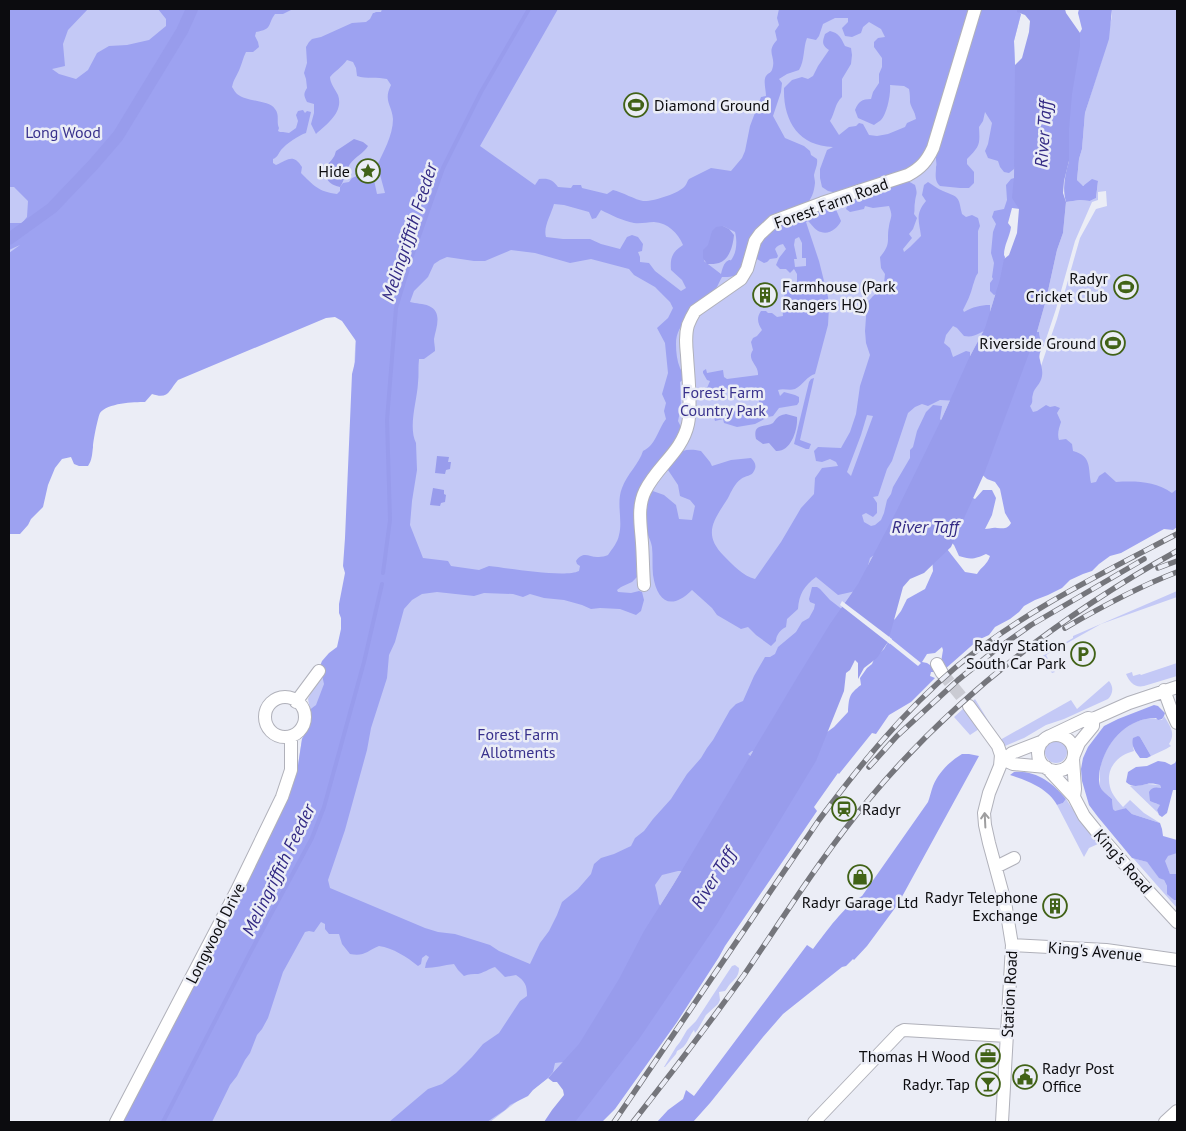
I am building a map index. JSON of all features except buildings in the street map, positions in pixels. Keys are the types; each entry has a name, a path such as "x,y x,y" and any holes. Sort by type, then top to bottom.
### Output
{"street":[{"name":"Forest Farm Road","path":"644,585 640,509 642,498 648,487 677,450 688,423 686,338 687,326 695,311 741,279 747,269 755,241 774,221 813,206 908,175 920,168 928,159 933,148 975,9"},
{"path":"296,702 319,670"},
{"path":"1003,759 1088,718 1093,719 1129,703 1177,687"},
{"path":"1164,690 1177,723"},
{"path":"283,697 290,698 296,702 304,712 304,721 298,733 284,738 271,732 265,721 265,714 271,702 283,697"},
{"path":"969,706 998,746 1003,759 1013,764 1046,767 1056,770 1067,767 1079,743 1092,726 1093,719"},
{"path":"1046,767 1040,761 1040,746 1045,739 1053,735 1065,737 1069,740 1072,745 1073,757"},
{"name":"Longwood Drive","path":"116,1122 224,917 282,797 291,770 291,736"},
{"name":"King's Road","path":"1073,757 1074,797"},
{"name":"Station Road","path":"1002,1122 1012,944 1005,902 985,825 984,813 989,793 1003,759"},
{"name":"King's Road","path":"1046,767 1074,797 1084,816 1097,832 1177,922"},
{"path":"996,867 1014,858"},
{"name":"King's Avenue","path":"1012,944 1106,950 1177,960"},
{"path":"814,1122 904,1030 1007,1036"},
{"path":"1165,1122 1177,1111"}],"green space":[{"name":"Forest Farm Country Park","path":"9,9 971,9 1021,14 1014,41 1014,176 1000,279 985,328 969,358 942,418 858,584 830,624 798,676 644,931 579,1044 548,1078 490,1122 120,1122 227,924 289,797 297,772 302,739 309,722 310,710 308,699 313,688 340,648 346,570 357,300 80,415 9,522"},
{"name":"Forest Farm Country Park","path":"9,9 88,9 68,30 63,44 65,66 52,69 59,74 76,79 88,70 97,53 109,46 127,45 149,40 166,26 166,19 158,9 293,9 283,14 275,14 267,28 256,32 255,36 259,47 253,52 246,52 232,87 241,97 272,106 277,114 278,131 280,132 289,133 296,128 298,121 296,115 298,111 311,112 306,133 283,148 273,159 273,163 276,165 290,159 296,160 302,167 301,173 309,181 321,190 337,194 343,183 349,182 352,178 357,176 367,180 371,179 374,180 377,194 385,193 379,171 376,168 393,125 388,99 391,85 387,79 357,76 353,62 347,60 330,77 338,95 339,107 337,112 316,134 311,124 314,104 307,102 304,95 307,88 304,73 307,63 306,47 309,42 312,39 352,23 366,22 373,13 381,12 382,9 558,9 480,146 535,185 539,179 547,179 558,187 571,188 573,185 581,185 582,188 607,194 613,190 643,201 659,199 672,194 682,189 689,179 711,168 731,171 742,158 750,126 761,97 766,96 765,80 773,65 771,52 777,40 775,31 779,25 777,18 779,9 1018,9 1021,14 1014,41 1015,65 1019,75 1019,153 1014,169 1009,173 1004,172 998,161 988,158 985,151 992,123 985,112 979,127 978,145 967,159 967,164 974,172 974,183 969,188 940,186 938,184 936,179 936,157 939,148 938,143 924,161 871,192 875,196 881,193 885,185 908,181 915,185 917,192 914,214 917,218 909,234 912,238 903,249 904,252 921,236 919,214 926,201 922,195 924,185 928,182 957,198 962,214 966,217 972,215 978,218 980,226 978,231 978,273 963,310 964,312 983,305 990,305 990,318 987,328 976,335 964,336 953,326 946,335 944,343 950,348 953,357 966,351 970,352 970,366 958,401 940,400 928,406 922,404 908,413 878,496 873,497 877,503 877,513 873,517 866,513 862,515 864,522 871,526 881,520 893,487 910,458 910,450 913,447 917,431 926,412 933,405 942,406 940,419 945,425 878,552 870,558 864,581 856,591 838,595 816,577 803,591 798,609 787,619 786,627 779,632 776,641 771,646 748,627 741,629 717,615 692,590 678,600 671,602 662,597 655,584 652,547 645,528 637,559 637,577 617,590 618,592 642,592 644,600 641,611 636,615 620,609 591,609 564,600 544,598 530,594 523,597 513,594 484,593 474,596 437,592 422,594 412,600 404,609 395,642 389,655 387,678 371,728 367,750 345,830 328,880 330,888 425,928 455,934 490,945 499,951 530,964 540,943 549,931 562,902 578,889 591,874 594,864 601,858 631,846 635,838 644,831 671,799 687,774 701,758 730,710 736,704 743,701 765,657 775,654 778,647 796,632 802,622 809,618 815,604 810,602 809,599 812,587 820,589 843,610 760,753 752,751 748,754 754,759 688,871 678,871 662,875 655,885 659,904 664,910 572,1061 555,1063 553,1072 528,1096 510,1105 487,1122 389,1122 428,1089 442,1084 456,1073 483,1044 499,1033 520,1001 527,996 526,986 523,981 516,975 505,977 495,967 480,973 464,976 454,964 425,968 429,957 426,955 418,966 400,953 379,946 362,954 350,954 342,944 339,934 329,934 325,929 325,924 321,922 314,932 305,932 283,972 268,1018 257,1035 250,1053 237,1076 230,1085 212,1122 120,1122 227,924 225,919 239,900 289,797 297,772 302,739 307,729 308,711 316,705 324,684 320,666 329,653 337,647 341,629 339,604 345,573 343,566 352,374 355,362 356,341 342,321 335,317 326,318 178,380 165,395 158,396 152,394 145,402 108,407 100,413 92,457 88,466 74,464 71,457 62,459 55,468 48,485 43,507 20,534 9,534 9,253 20,245 9,250 9,223 22,223 27,217 28,201 14,187 9,187","holes":["835,18 848,18 848,22 842,28 845,36 852,37 861,33 863,27 869,22 881,29 885,37 878,38 874,42 874,47 882,58 879,83 871,99 863,100 858,105 855,110 858,118 874,125 881,120 888,104 890,85 904,86 909,89 910,102 916,119 907,123 905,127 888,134 869,135 863,124 859,123 856,126 849,127 839,135 830,121 842,97 842,79 851,64 852,55 851,48 845,46 841,38 830,31 825,34 823,42 829,50 813,76 808,79 802,77 792,80 784,88 786,111 795,129 810,142 833,147 827,150 820,169 822,187 837,193 849,202 846,209 850,212 864,209 865,206 873,208 889,206 891,216 887,245 880,257 881,268 885,274 884,283 880,291 867,303 865,331 870,355 860,386 856,414 850,432 841,448 818,447 814,451 816,461 822,462 830,459 836,462 838,466 822,468 815,478 814,494 801,508 781,542 755,579 742,573 724,556 713,541 712,534 712,527 718,513 735,485 754,471 755,464 751,458 731,460 712,466 701,451 688,450 676,455 668,470 678,485 680,496 690,500 695,506 692,520 679,519 676,505 664,495 650,490 682,429 678,421 681,407 680,382 684,379 676,353 679,330 683,323 712,296 722,277 737,275 755,258 764,263 770,259 777,258 775,249 783,244 786,249 776,265 790,273 794,269 797,274 797,282 785,293 783,316 777,317 766,311 761,311 758,316 759,325 762,330 751,342 753,350 751,357 757,368 758,375 727,379 724,377 723,370 707,373 706,369 703,371 707,380 710,381 707,388 713,396 728,389 735,392 755,390 760,404 757,410 752,408 727,412 719,407 713,413 715,421 723,419 724,423 737,427 755,424 773,416 779,408 797,405 799,397 784,392 780,396 778,390 795,389 815,374 828,325 829,308 819,261 806,222 808,221 817,230 827,233 838,226 841,221 834,205 808,214 804,218 790,218 810,200 814,190 817,159 804,146 785,138 773,116 781,92 782,83 779,79 799,70 807,38 816,40 823,24","554,204 589,212 592,219 596,218 601,210 617,218 634,223 654,222 664,224 678,236 683,245 672,256 671,270 682,280 686,288 681,291 655,271 649,263 640,262 638,252 642,251 643,244 638,237 632,235 627,237 620,249 590,239 546,237 546,225","723,226 735,232 736,244 733,257 725,263 721,274 704,261","799,237 802,243 802,258 806,258 806,266 795,267 794,259 797,259 794,245 795,239","511,250 535,253 570,263 591,259 629,269 634,275 655,287 670,302 673,308 668,318 657,328 665,343 668,373 662,394 666,403 664,411 666,419 654,441 643,451 622,488 620,494 620,529 616,543 608,555 601,557 584,555 579,558 576,561 580,566 579,571 572,573 549,573 489,566 479,570 451,566 448,561 423,558 410,525 417,470 413,422 419,359 424,359 435,351 434,339 438,321 436,312 433,309 427,305 410,302 414,291 428,277 434,264 440,260 447,257 485,261","867,415 873,416 851,476 847,472"]},
{"path":"1079,9 1112,9 1109,39 1085,113 1077,180 1083,186 1092,179 1098,181 1096,198 1090,201 1066,202 1064,182 1069,161 1064,154 1077,38 1082,29 1078,13"},
{"name":"Riverside Ground","path":"1112,9 1177,9 1177,499 1088,491 1027,407 1057,319 1080,238 1096,209 1107,206 1106,191 1098,192 1098,200 1092,202 1075,241 1044,345 1039,332 1037,332 1063,233 1066,202 1090,201 1096,198 1098,181 1082,186 1077,180 1085,113 1102,59"},
{"path":"1020,176 1020,209 1012,208 1008,223 1011,227 1004,251 1005,257 1000,293 994,295 990,291 994,263 991,253 993,232 996,224 992,217 994,211 1004,209 1007,200 1006,185 1011,179"},
{"path":"1035,332 1039,332 1044,345 1039,356 1042,372 1041,379 1032,396 1030,406 1033,412 1046,405 1060,408 1057,413 1061,422 1058,433 1059,440 1066,439 1072,444 1073,451 1086,459 1091,483 1096,482 1099,476 1105,472 1116,482 1152,484 1172,493 1177,489 1177,527 1173,530 1164,529 1121,553 1110,556 1092,571 1070,580 1062,588 1024,606 1010,619 995,627 989,635 978,640 944,670 941,662 942,647 935,653 927,654 922,662 936,669 936,672 931,672 930,676 935,678 911,702 889,715 876,734 872,733 838,773 814,807 817,811 725,946 677,1022 615,1109 602,1122 567,1122 823,735 834,727 848,712 850,696 861,685 860,678 872,664 875,657 884,649 888,642 918,666 921,663 890,638 888,632 889,623 901,611 907,599 925,589 933,571 932,558 947,549 965,572 977,574 987,561 990,556 986,554 973,558 959,556 954,545 944,535 969,496 975,499 983,490 992,490 996,498 992,515 985,529 1005,528 1011,523 1005,513 1000,489 995,482 987,479 978,471"},
{"path":"814,378 800,440 811,444 809,449 806,449 794,444 809,382"},
{"path":"1177,591 1177,597 1101,624 1046,655 1055,672 1052,673 1041,657 1073,638 1073,636"},
{"path":"1177,663 1177,676 1144,686 1133,684 1126,674 1132,672 1133,676 1141,675"},
{"path":"1109,681 1111,683 1112,690 1108,699 1046,725 1024,738 1005,746 1000,740 1071,700 1077,709"},
{"path":"975,699 999,739 971,703"},
{"path":"1154,705 1158,706 1165,713 1162,719 1146,719 1136,722 1119,733 1103,759 1099,781 1102,789 1112,799 1115,811 1126,808 1132,814 1160,823 1163,836 1177,840 1177,853 1168,856 1165,861 1170,874 1177,874 1177,900 1174,900 1167,894 1167,886 1164,880 1159,878 1147,862 1132,858 1098,817 1089,805 1082,781 1081,769 1083,758 1088,747 1104,726"},
{"path":"964,708 979,729 970,735 954,717"},
{"path":"1164,716 1172,733 1169,744 1171,746 1151,756 1140,737 1133,747 1134,751 1118,759 1109,774 1112,793 1123,807 1130,800 1144,813 1160,823 1132,814 1126,808 1115,812 1112,799 1100,786 1100,768 1109,745 1127,727 1138,721 1150,718 1162,720"},
{"path":"1138,736 1151,756 1140,758 1133,746 1133,738"},
{"path":"1056,741 1064,744 1067,752 1064,760 1056,763 1048,760 1045,752 1048,744"},
{"path":"962,754 979,756 898,904 867,946 854,960 842,967 783,1014 693,1122 657,1122 668,1110 683,1099 686,1090 694,1096 807,945 813,949 829,927 855,900 862,896 928,802 938,776 953,760"},
{"path":"1177,759 1177,790 1173,790 1167,813 1162,817 1157,810 1160,805 1150,801 1149,792 1154,788 1161,788 1160,785 1133,786 1126,782 1128,772 1136,767 1147,766 1158,761 1171,765"},
{"path":"1014,772 1037,775 1050,783 1066,799 1063,803 1057,805 1042,789 1030,782 1010,775"},
{"path":"1160,785 1161,788 1155,803 1161,805 1157,810 1158,813 1130,786"},
{"path":"1066,799 1098,844 1089,848 1084,857 1057,805 1063,803"},
{"path":"1177,853 1177,874 1170,874 1164,861 1167,856"},
{"path":"1133,858 1147,862 1159,877 1164,880 1174,900 1177,900 1177,908"},
{"path":"735,965 739,968 739,971 725,991 719,992 720,1000 718,1004 706,1015 695,1033 694,1030 685,1045 677,1051 664,1067 687,1030 696,1021 732,966"}],"water":[{"name":"River Taff","path":"1017,9 1065,9 1080,33 1080,46 1072,94 1069,161 1064,181 1063,193 1066,202 1063,233 1037,332 984,474 951,547 924,573 910,579 903,587 888,642 877,658 864,668 858,679 858,663 855,660 850,670 846,673 844,691 816,761 717,924 639,1039 575,1122 544,1122 564,1095 557,1082 553,1082 548,1078 579,1044 619,979 644,931 798,676 830,624 858,584 896,512 985,328 1004,259 1009,255 1017,233 1019,209 1012,198 1014,176 1015,65 1022,58 1030,21 1025,15 1017,12"},
{"path":"354,139 368,146 350,164 340,187 334,185 325,175 325,167 334,157 336,151"},
{"path":"723,226 734,235 730,251 723,261 707,264 703,258 703,250 708,245 712,231 716,227"},
{"path":"786,414 797,417 797,422 795,434 786,448 776,451 769,443 763,444 756,439 756,430 760,426 773,423 779,416"},
{"path":"437,456 449,457 448,462 451,462 450,469 446,470 445,474 435,473"},
{"path":"433,488 444,490 446,495 445,502 441,503 440,506 430,505"}],"pier":[{"path":"842,601 892,639 890,644 840,605"}],"waterway":[{"path":"9,239 52,208 118,136 182,31 192,9"},
{"name":"Melingriffith Feeder","path":"383,573 390,520 387,420 396,308 443,168 481,92 529,9"},
{"name":"Melingriffith Feeder","path":"163,1122 251,951 312,838 324,807 364,662 382,584"}],"tunnel":[{"path":"942,673 969,706"}],"railway":[{"path":"614,1122 819,820 866,759 918,702 981,647 1035,611 1177,534"},
{"path":"633,1122 744,975 836,841 870,798 903,761 938,725 1012,660 1092,602 1177,551"},
{"path":"869,767 897,736 958,680 994,651 1031,625 1144,559"},
{"path":"1158,568 1177,561"},
{"path":"1065,628 1092,612 1177,572"}],"place":[{"name":"Diamond Ground","path":"636,105"},
{"name":"Hide","path":"368,171"},
{"name":"Radyr Cricket Club","path":"1126,287"},
{"name":"Farmhouse (Park Rangers HQ)","path":"765,295"},
{"name":"Riverside Ground","path":"1113,343"},
{"name":"Radyr Station South Car Park","path":"1083,654"},
{"name":"Radyr","path":"844,809"},
{"name":"Radyr Garage Ltd","path":"860,877"},
{"name":"Radyr Telephone Exchange","path":"1055,906"},
{"name":"Thomas H Wood","path":"988,1056"},
{"name":"Radyr Post Office","path":"1025,1077"},
{"name":"Radyr. Tap","path":"988,1084"}],"park label":[{"name":"Long Wood","path":"63,132"},
{"name":"Forest Farm Allotments","path":"518,743"}]}
